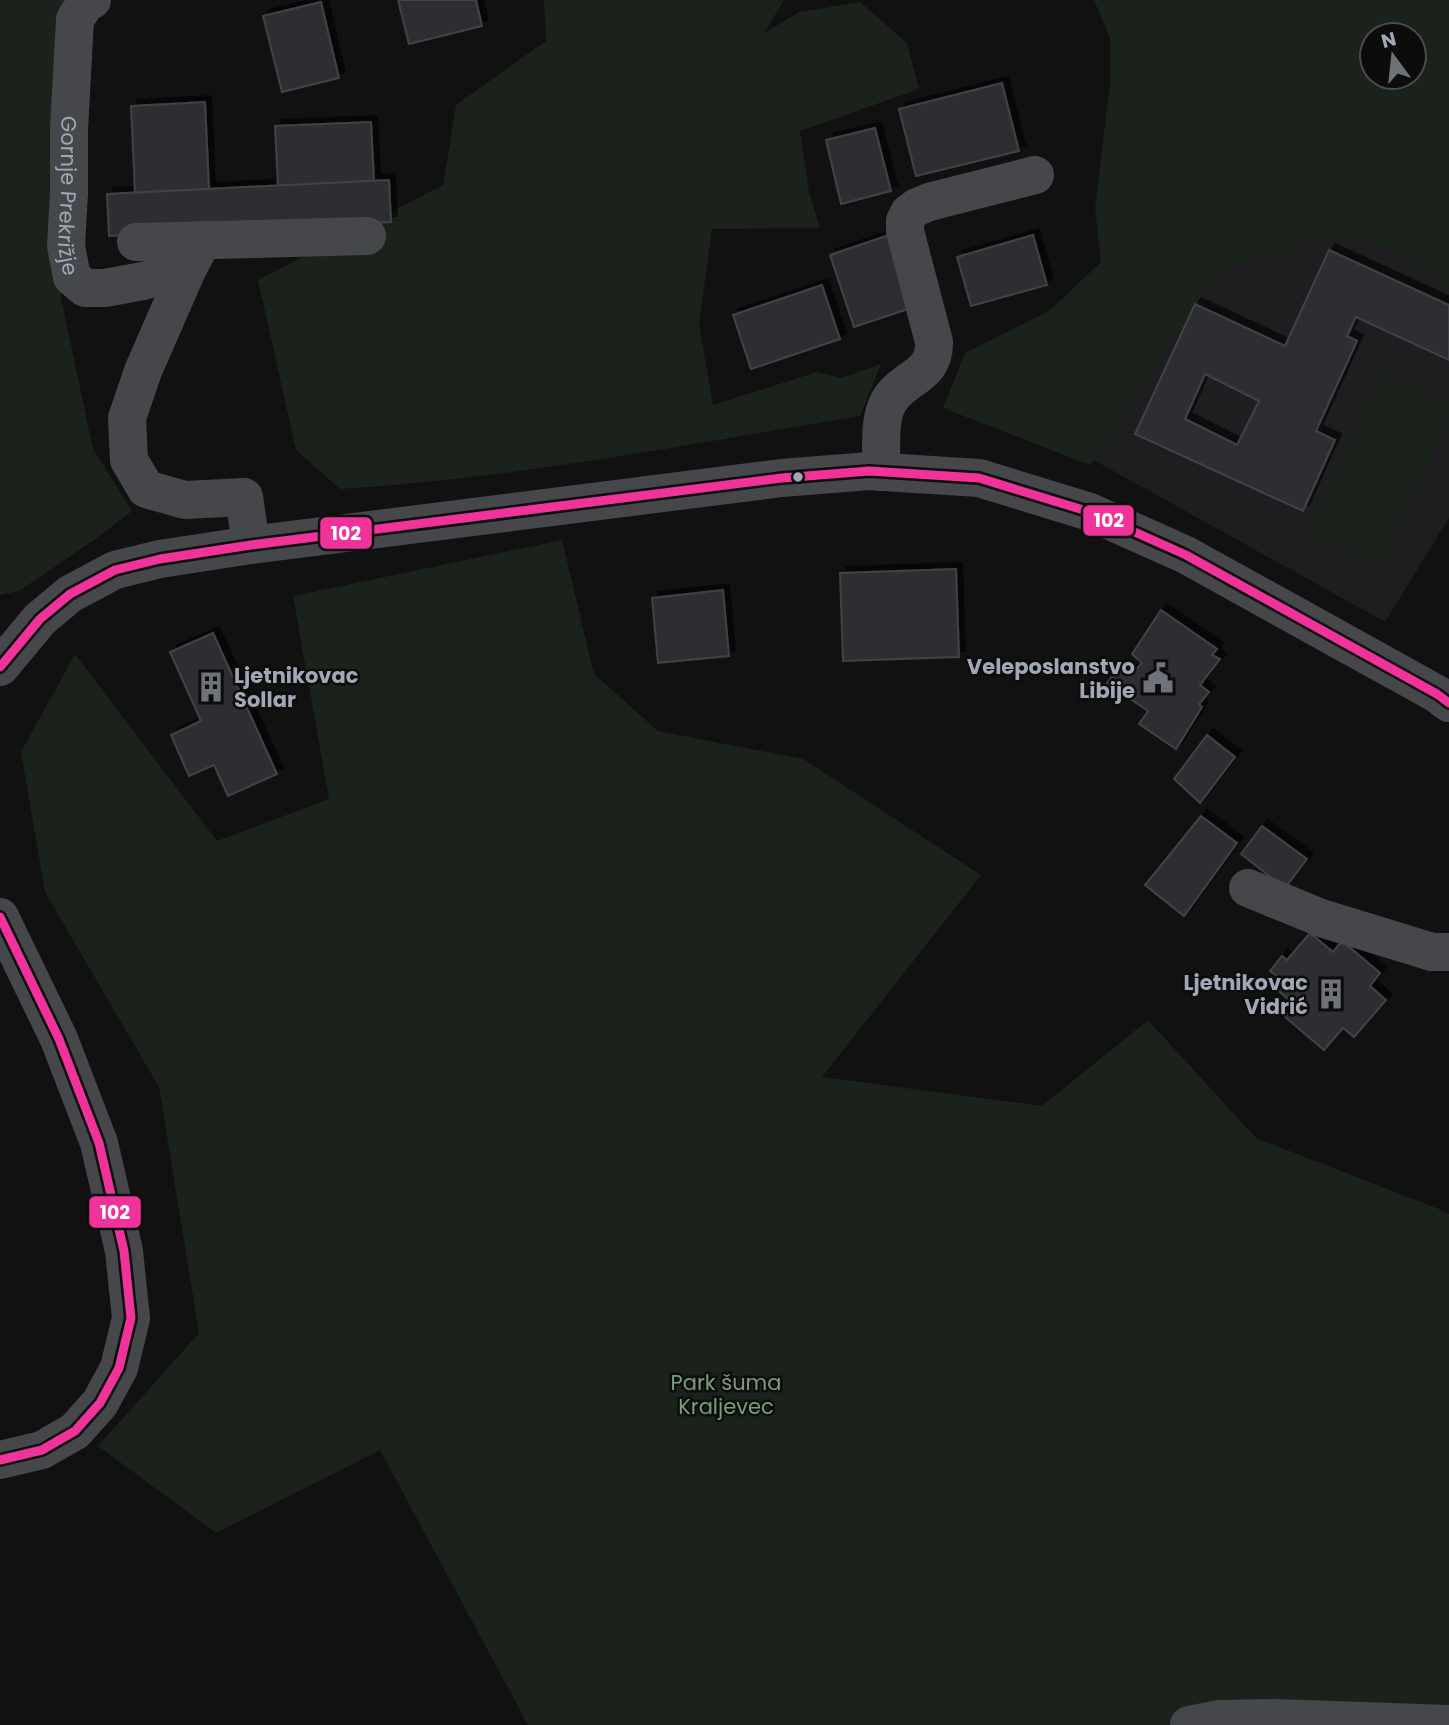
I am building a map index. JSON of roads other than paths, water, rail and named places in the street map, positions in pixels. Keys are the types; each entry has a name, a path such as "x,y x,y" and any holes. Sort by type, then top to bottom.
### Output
{"street":[{"name":"Gornje Prekrižje","path":"92,0 86,3 75,19 66,246 72,277 85,288 105,288 143,281 195,254"},
{"path":"881,472 883,428 889,401 932,361 934,353 934,342 905,231 905,221 909,213 929,202 1035,175"},
{"path":"136,242 195,254 367,236"},
{"path":"195,254 143,370 127,418 129,460 146,489 185,500 244,497 251,545"},
{"path":"1,663 40,620 70,594 115,570 160,559 251,545 782,478 869,471 979,478 1090,512 1186,555 1437,694 1449,704"},
{"path":"1248,888 1321,918 1432,952 1449,952"},
{"path":"0,917 59,1039 99,1143 124,1251 131,1318 119,1368 100,1404 75,1430 42,1450 0,1460"},
{"path":"1189,1725 1220,1720 1275,1718 1449,1724"}],"place":[{"name":"Veleposlanstvo Libije","path":"1158,678"},
{"name":"Ljetnikovac Sollar","path":"211,687"},
{"name":"Ljetnikovac Vidrić","path":"1331,994"}],"park label":[{"name":"Park šuma Kraljevec","path":"726,1394"}]}
